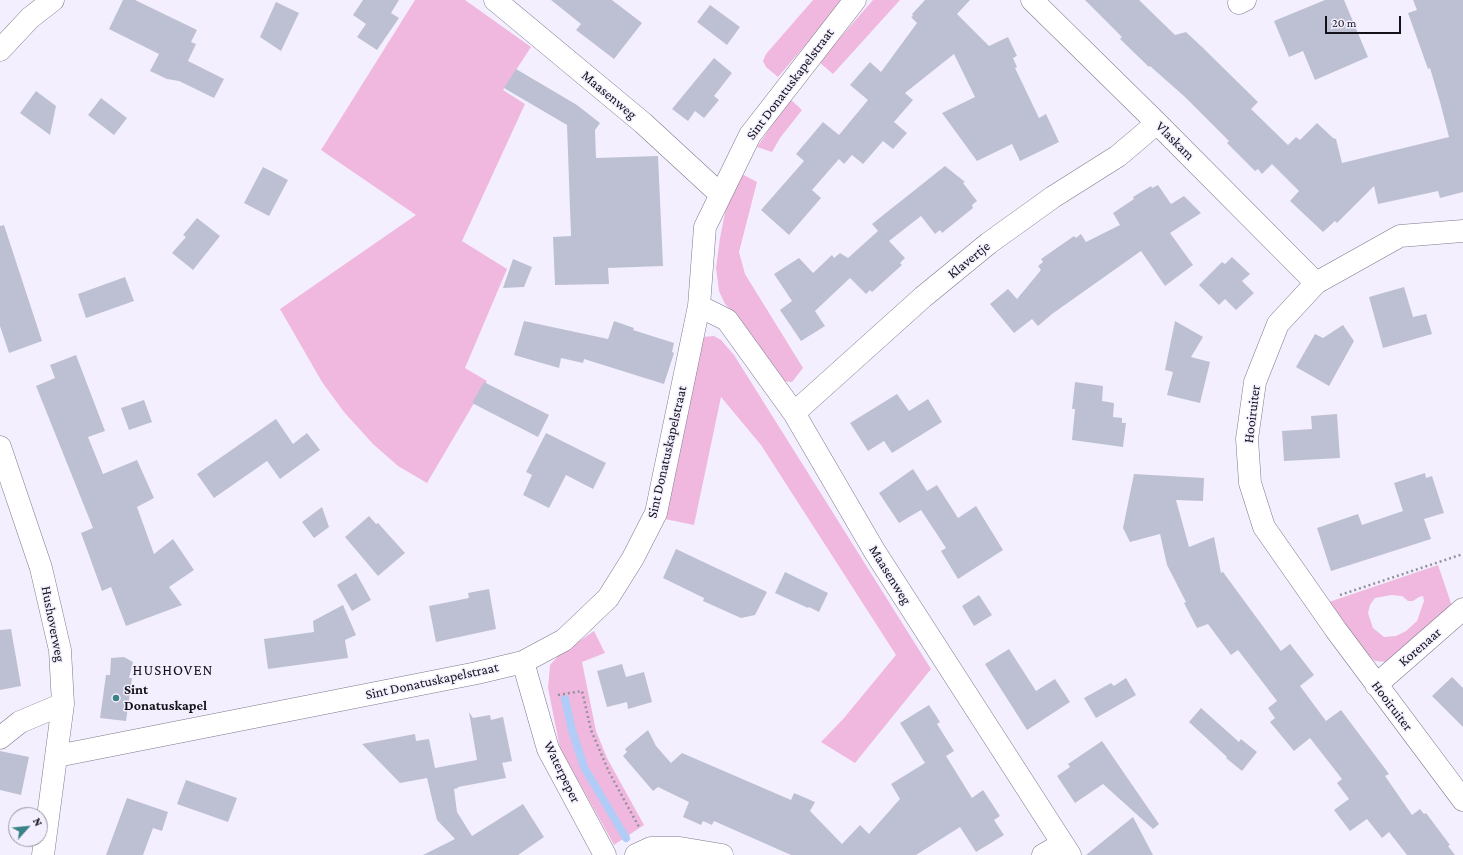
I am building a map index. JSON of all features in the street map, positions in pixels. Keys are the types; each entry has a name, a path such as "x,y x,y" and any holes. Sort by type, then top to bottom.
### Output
{"street":[{"path":"0,50 30,18 53,0"},
{"name":"Maasenweg","path":"495,0 643,123 720,194"},
{"name":"Sint Donatuskapelstraat","path":"57,756 477,673 523,662 564,640 608,598 633,558 656,513 699,306 705,227 720,194 750,135 855,0"},
{"name":"Vlaskam","path":"1032,0 1316,283"},
{"name":"Klavertje","path":"794,413 923,297 989,243 1053,197 1118,156 1157,123"},
{"name":"Hooiruiter","path":"1463,231 1400,236 1316,283 1278,324 1255,382 1247,439 1250,483 1264,527 1376,685 1463,800"},
{"name":"Maasenweg","path":"699,306 727,320 794,413 875,552 1058,851"},
{"name":"Hushoverweg","path":"0,447 41,568 60,650 63,704 43,855"},
{"name":"Korenaar","path":"1376,685 1463,609"},
{"name":"Waterpeper","path":"523,662 548,749 601,854"},
{"path":"0,738 20,722 63,704"},
{"path":"643,852 680,848 722,855"}],"path":[{"path":"1317,603 1463,554"},
{"path":"534,699 582,691 591,730 643,852"}],"shaded area":[{"path":"415,0 465,0 531,47 503,90 525,104 462,241 507,269 465,368 487,381 427,483 398,466 373,444 344,412 322,382 280,309 416,215 321,150"},
{"path":"813,0 844,0 778,77 766,67 763,61 766,54"},
{"path":"873,0 900,0 833,74 819,62"},
{"path":"790,99 802,110 780,138 772,152 757,147"},
{"path":"740,173 757,182 739,252 745,274 803,368 792,382 780,381 740,319 725,304 719,291 716,268 720,238 727,203"},
{"path":"714,336 721,340 734,355 931,669 855,763 821,742 844,718 896,655 761,445 721,397 694,525 665,519 702,337"},
{"path":"1438,565 1452,606 1388,662 1375,661 1368,655 1329,602","holes":["1391,595 1402,596 1408,601 1413,601 1423,596 1424,601 1417,621 1406,631 1396,636 1384,637 1373,628 1368,613 1370,605 1375,598"]},
{"path":"594,631 605,653 582,662 596,731 607,758 644,825 614,845 560,748 548,688 550,665 559,655"}],"building":[{"path":"123,0 135,0 197,30 191,42 196,44 188,61 224,79 214,98 179,81 167,79 150,71 159,54 109,29"},
{"path":"363,0 399,0 391,13 399,18 377,50 357,37 366,24 353,15"},
{"path":"551,0 612,0 642,23 614,59 576,30 581,24"},
{"path":"925,0 970,0 957,14 989,46 1008,37 1017,56 1013,58 1017,67 1015,68 1039,118 1046,114 1059,142 1020,161 1012,144 977,161 942,113 975,97 954,54 905,93 913,100 894,122 907,133 893,149 883,141 863,164 852,155 844,164 839,159 812,190 821,198 789,235 761,210 804,161 796,154 823,122 839,135 868,100 850,85 870,62 881,72 917,23 911,17 913,16 912,14"},
{"path":"1085,0 1139,0 1175,35 1186,32 1202,47 1258,102 1251,109 1288,145 1296,137 1300,140 1317,123 1336,139 1342,163 1449,137 1430,68 1428,69 1408,13 1417,10 1413,0 1463,0 1463,192 1440,198 1438,191 1378,204 1374,186 1337,223 1335,221 1323,232 1290,201 1299,191 1272,164 1262,174 1258,169 1255,171 1227,143 1229,141 1185,97 1150,66 1149,67 1120,39 1122,37"},
{"path":"1325,0 1344,0 1368,57 1315,80 1303,51 1289,57 1274,21"},
{"path":"276,2 299,13 281,51 260,37"},
{"path":"710,5 740,27 727,45 697,22"},
{"path":"714,58 732,73 714,96 719,100 704,118 695,111 688,121 672,109"},
{"path":"516,69 577,105 600,123 595,130 596,158 658,156 663,266 608,268 609,284 555,285 553,237 571,236 567,125 504,88"},
{"path":"36,91 56,106 50,135 20,113"},
{"path":"101,98 127,118 114,135 88,115"},
{"path":"945,166 965,182 963,183 977,201 972,205 973,208 942,233 940,230 935,234 921,216 889,241 905,258 900,263 902,265 872,292 870,290 866,294 850,278 815,311 825,326 801,341 780,310 792,301 774,274 799,258 813,273 832,255 834,258 840,253 848,258 878,231 872,224"},
{"path":"263,167 288,180 269,216 244,203"},
{"path":"1158,185 1171,204 1184,196 1201,213 1170,233 1193,265 1165,286 1141,251 1052,314 1038,326 1032,319 1014,333 990,304 1008,289 1017,299 1041,270 1038,266 1043,262 1041,259 1074,236 1076,238 1081,234 1086,242 1120,225 1113,213 1134,199 1133,197 1151,186 1152,188"},
{"path":"197,218 220,236 193,270 172,253 186,237 183,235"},
{"path":"4,225 42,341 9,353 0,326 0,226"},
{"path":"1232,257 1250,274 1242,281 1254,293 1236,310 1225,299 1219,305 1199,285 1222,262 1225,264"},
{"path":"513,259 532,267 524,287 503,288"},
{"path":"125,277 134,301 86,318 78,294"},
{"path":"1404,287 1413,317 1426,314 1432,334 1383,348 1369,297"},
{"path":"524,321 608,339 614,321 634,328 633,330 674,343 672,352 674,353 664,384 584,359 583,363 561,358 559,368 514,355"},
{"path":"1175,321 1203,337 1191,357 1210,362 1200,403 1167,395 1173,372 1165,370"},
{"path":"1343,325 1354,341 1329,386 1296,367 1315,334 1323,338"},
{"path":"76,355 105,431 88,437 103,474 137,460 154,498 137,507 154,554 173,539 194,570 169,587 182,605 126,626 111,587 102,591 81,533 93,528 36,386 55,378 50,365"},
{"path":"484,382 549,415 538,437 472,403"},
{"path":"1075,382 1103,386 1102,401 1114,403 1113,417 1122,418 1122,423 1126,423 1123,447 1072,440 1075,409 1072,409"},
{"path":"897,394 909,411 928,399 942,422 892,453 884,441 868,451 850,423"},
{"path":"144,400 152,422 129,430 121,408"},
{"path":"1337,414 1340,458 1284,461 1282,431 1312,429 1311,416"},
{"path":"276,419 293,444 307,433 320,450 280,479 267,461 214,498 197,474"},
{"path":"546,433 606,463 593,489 566,475 549,508 523,495 532,475 526,472"},
{"path":"913,469 927,491 937,485 958,518 976,506 1003,550 958,579 941,551 946,548 921,510 899,523 879,493"},
{"path":"1425,473 1426,478 1432,476 1444,513 1424,519 1431,539 1331,571 1317,528 1358,514 1362,525 1403,511 1394,483"},
{"path":"1134,474 1204,478 1203,501 1176,500 1189,547 1214,537 1221,573 1223,572 1281,651 1290,644 1314,675 1300,686 1326,721 1341,710 1389,774 1385,776 1412,815 1420,809 1424,814 1426,813 1450,845 1448,846 1455,855 1407,855 1389,832 1382,838 1367,819 1350,831 1334,810 1349,799 1337,783 1342,779 1310,738 1294,751 1270,722 1275,718 1268,708 1277,701 1238,650 1231,655 1208,624 1197,628 1184,603 1186,602 1167,565 1160,534 1130,542 1123,528"},
{"path":"322,507 329,527 314,538 302,522"},
{"path":"369,516 376,524 378,523 405,553 378,576 345,537"},
{"path":"676,549 767,592 755,615 741,618 703,601 704,598 663,578"},
{"path":"785,572 828,593 819,612 775,593"},
{"path":"356,573 371,600 352,611 337,585"},
{"path":"489,589 496,629 436,642 429,606 469,598 468,593"},
{"path":"979,595 992,615 974,626 962,606"},
{"path":"343,605 356,635 345,640 348,658 268,669 264,639 314,632 313,621"},
{"path":"11,629 21,686 0,690 0,630"},
{"path":"1009,649 1036,691 1055,679 1070,702 1027,730 985,664"},
{"name":"Sint Donatuskapel","path":"124,657 133,662 129,678 132,678 126,721 100,718 106,675 110,675 111,658"},
{"path":"622,664 626,677 644,672 652,702 628,709 627,702 607,707 597,671"},
{"path":"1452,677 1463,688 1463,727 1432,696"},
{"path":"1126,678 1136,695 1096,718 1084,698 1111,683 1114,686"},
{"path":"929,705 940,722 937,724 954,751 946,756 972,798 983,790 1000,816 994,820 1004,835 976,852 960,827 916,855 791,855 714,821 712,825 703,821 701,825 683,817 689,802 658,787 653,791 623,756 627,752 625,749 648,730 656,746 671,763 682,753 791,800 794,793 815,802 810,811 842,844 860,825 869,834 900,799 891,784 925,763 900,723"},
{"path":"1201,708 1239,742 1241,739 1257,752 1242,771 1226,758 1227,757 1189,722"},
{"path":"469,712 473,718 490,715 491,720 503,717 512,761 502,763 506,778 454,789 457,812 472,836 523,804 544,837 518,855 423,855 455,839 437,820 427,778 400,783 362,744 415,734 416,741 429,739 435,768 477,760"},
{"path":"1102,741 1159,824 1153,829 1103,784 1075,803 1057,776 1070,767 1068,764"},
{"path":"0,751 29,757 21,795 0,790"},
{"path":"186,780 237,798 228,822 177,804"},
{"path":"127,798 168,812 162,831 153,828 143,855 106,855"},
{"path":"1133,817 1153,855 1086,855"}],"waterway":[{"path":"565,699 572,730 584,767 626,838"}],"place":[{"name":"Sint Donatuskapel","path":"116,698"}],"district":[{"name":"HUSHOVEN","path":"173,670"}]}
